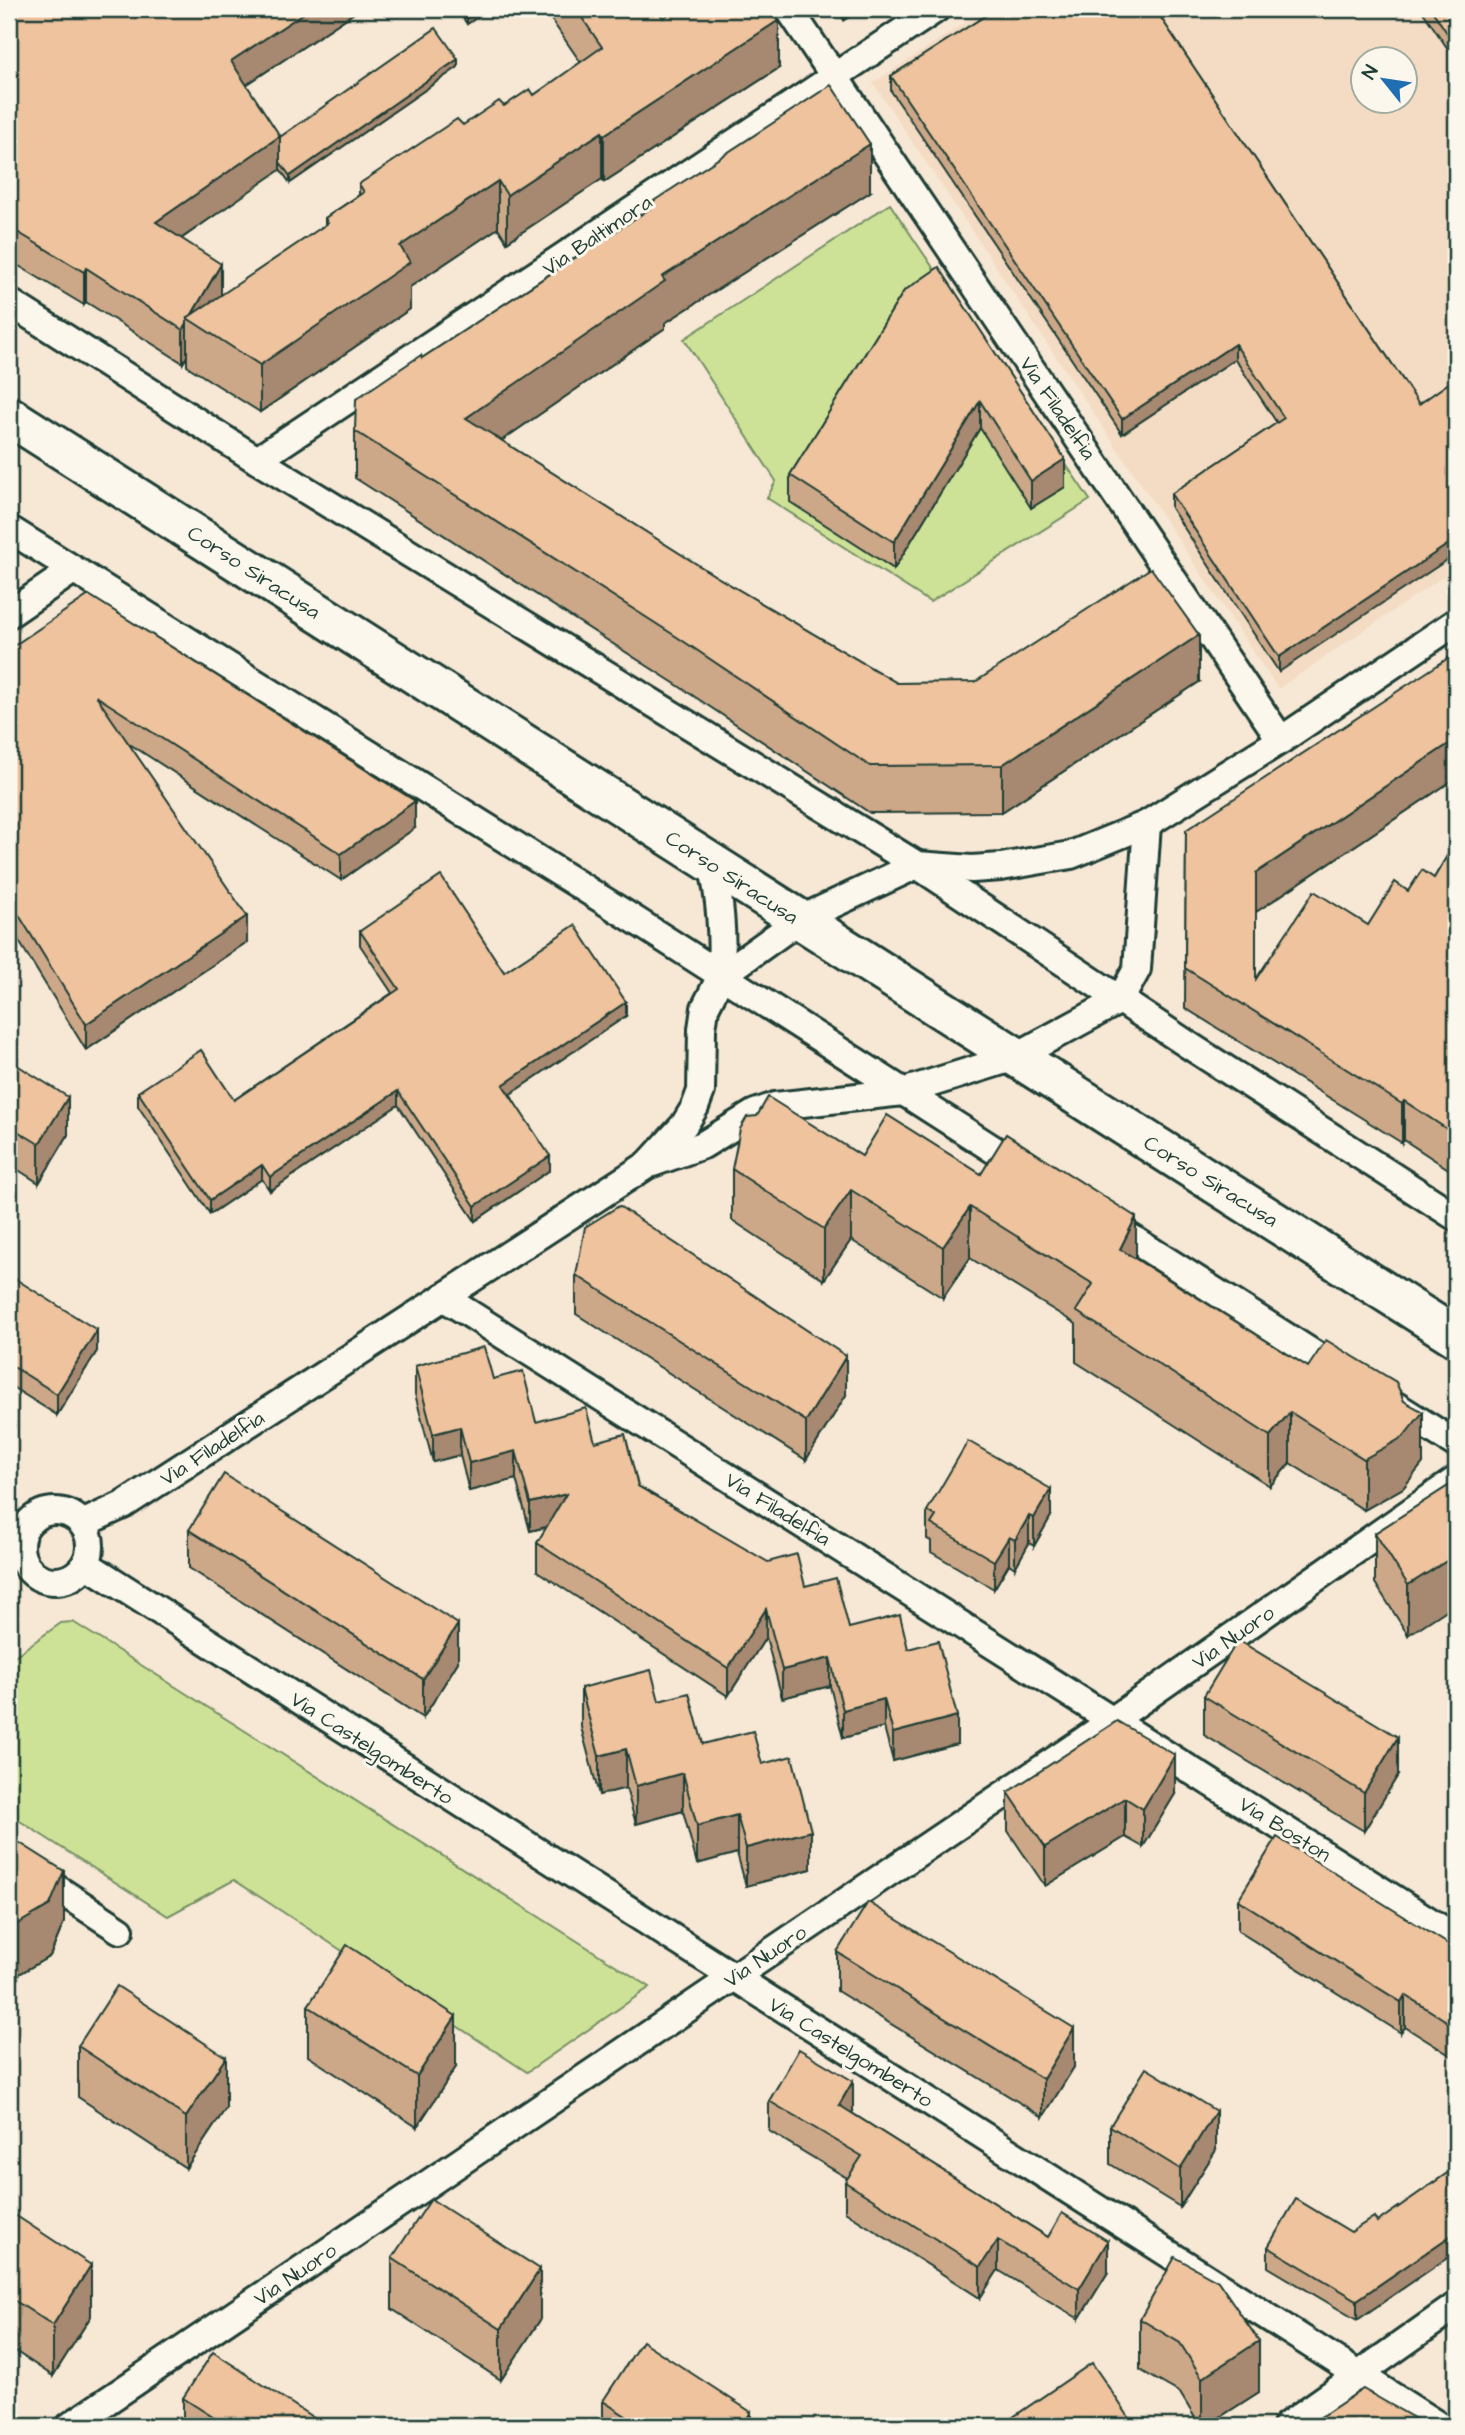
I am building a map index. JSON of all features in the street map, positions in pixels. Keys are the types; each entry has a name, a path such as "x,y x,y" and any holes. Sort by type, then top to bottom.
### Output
{"main road":[{"name":"Corso Siracusa","path":"9,416 1456,1336"}],"street":[{"name":"Via Filadelfia","path":"789,9 1282,740"},
{"name":"Via Baltimora","path":"257,460 936,9"},
{"path":"9,302 257,460 917,865 1456,1217"},
{"path":"9,529 1042,1181"},
{"path":"9,614 73,570"},
{"name":"Via Filadelfia","path":"647,1165 684,1125 695,1107 701,1091 705,1008 721,976 799,920 917,865 972,869 1071,855 1147,824 1282,740 1456,622"},
{"path":"1120,1000 1136,969 1147,824"},
{"path":"712,864 722,918 721,976"},
{"name":"Via Filadelfia","path":"84,1524 123,1505 647,1165 703,1145 755,1113 775,1106 903,1093 1015,1057 1120,1000"},
{"path":"1088,1210 1456,1444"},
{"name":"Via Filadelfia","path":"443,1297 1114,1720"},
{"name":"Via Nuoro","path":"70,2426 1114,1720 1456,1480"},
{"path":"53,1510 71,1513 84,1524 91,1548 86,1564 74,1576 63,1581 51,1581 17,1571 21,1552 18,1519 53,1510"},
{"name":"Via Castelgomberto","path":"86,1564 1439,2426"},
{"name":"Via Boston","path":"1114,1720 1456,1938"},
{"path":"9,1857 120,1930"},
{"path":"1286,2426 1456,2306"}],"shaded area":[{"path":"986,9 1456,9 1456,568 1278,689 873,83"}],"green space":[{"path":"890,204 1090,500 930,602 767,498 776,481 684,339"},
{"path":"73,1622 650,1987 527,2072 234,1880 168,1916 9,1814 9,1660 61,1623"}],"building":[{"path":"9,9 310,9 231,61 280,136 156,222 221,264 191,316 187,318 183,330 86,268 84,272 9,227"},
{"path":"576,9 657,9 663,18 677,9 772,9 779,20 507,195 498,181 400,246 410,262 260,365 187,318 328,223 325,218 364,192 359,184 457,119 463,125 499,101 504,106 530,89 534,95 602,47"},
{"path":"996,9 1155,9 1419,404 1456,378 1456,539 1279,657 1171,494 1284,418 1235,344 1122,419 891,76"},
{"path":"1431,9 1456,9 1456,46"},
{"path":"436,28 458,59 290,176 280,162 280,137"},
{"path":"831,85 870,144 662,277 665,281 466,418 717,577 897,683 975,682 1151,568 1199,635 1002,765 870,766 677,637 355,431 356,399 654,206 652,202"},
{"path":"939,267 1065,459 1031,481 980,401 894,542 790,475 904,291"},
{"path":"89,595 415,801 341,854 96,696 247,916 86,1024 9,899 9,649"},
{"path":"1456,653 1456,739 1256,873 1256,979 1314,891 1368,925 1395,882 1408,891 1422,870 1434,878 1456,841 1456,1135 1185,968 1186,830"},
{"path":"441,876 504,972 575,925 626,1002 503,1085 550,1156 475,1206 398,1091 270,1177 262,1165 210,1200 138,1092 201,1050 234,1100 399,989 360,931"},
{"path":"9,1060 68,1097 39,1144 9,1126"},
{"path":"768,1097 862,1156 887,1115 981,1174 1006,1134 1136,1217 1120,1249 1308,1367 1326,1340 1396,1382 1404,1401 1423,1412 1403,1437 1364,1459 1290,1412 1270,1436 1076,1311 1093,1284 970,1207 943,1247 851,1190 824,1229 732,1169 740,1129 747,1117 757,1116"},
{"path":"619,1206 846,1356 806,1421 576,1275 585,1227"},
{"path":"9,1275 97,1330 57,1394 9,1364"},
{"path":"484,1347 493,1379 523,1371 536,1422 586,1408 595,1442 625,1434 638,1486 768,1562 797,1554 805,1586 836,1578 849,1628 900,1615 908,1649 938,1641 957,1716 893,1733 884,1699 843,1710 830,1658 782,1670 766,1609 728,1668 537,1543 566,1494 530,1503 516,1451 469,1463 460,1427 433,1434 415,1366"},
{"path":"968,1441 1051,1489 1034,1518 1029,1516 1015,1540 1009,1537 994,1561 931,1524 936,1516 927,1511"},
{"path":"224,1474 458,1624 423,1679 189,1530"},
{"path":"1456,1481 1456,1555 1408,1585 1375,1533"},
{"path":"1238,1640 1398,1737 1364,1793 1204,1696"},
{"path":"651,1670 659,1701 689,1693 703,1744 753,1731 762,1764 792,1756 811,1831 746,1848 737,1815 697,1826 683,1773 636,1786 626,1749 599,1756 581,1688"},
{"path":"1117,1721 1175,1755 1143,1809 1125,1798 1045,1847 1008,1792"},
{"path":"9,1836 64,1871 50,1905 14,1926 9,1922"},
{"path":"1277,1837 1456,1949 1456,2027 1405,1995 1401,2002 1238,1900"},
{"path":"868,1902 1074,2028 1043,2079 837,1952"},
{"path":"347,1945 456,2016 417,2076 308,2006"},
{"path":"117,1986 226,2057 186,2117 78,2046"},
{"path":"799,2049 853,2081 839,2105 1048,2237 1062,2213 1108,2241 1079,2289 998,2240 980,2267 845,2182 862,2156 769,2101"},
{"path":"1146,2068 1216,2111 1180,2169 1110,2126"},
{"path":"1456,2167 1456,2232 1357,2300 1268,2247 1296,2199 1351,2232 1374,2217 1377,2222"},
{"path":"431,2199 540,2269 501,2329 392,2258"},
{"path":"9,2211 91,2265 53,2325 9,2297"},
{"path":"1175,2257 1218,2281 1259,2341 1202,2378 1180,2343 1140,2319"},
{"path":"642,2341 751,2412 742,2426 641,2426 603,2401"},
{"path":"213,2352 326,2426 227,2426 183,2398"},
{"path":"1092,2363 1135,2426 1000,2426"},
{"path":"1363,2389 1421,2422 1418,2426 1307,2426"}]}
